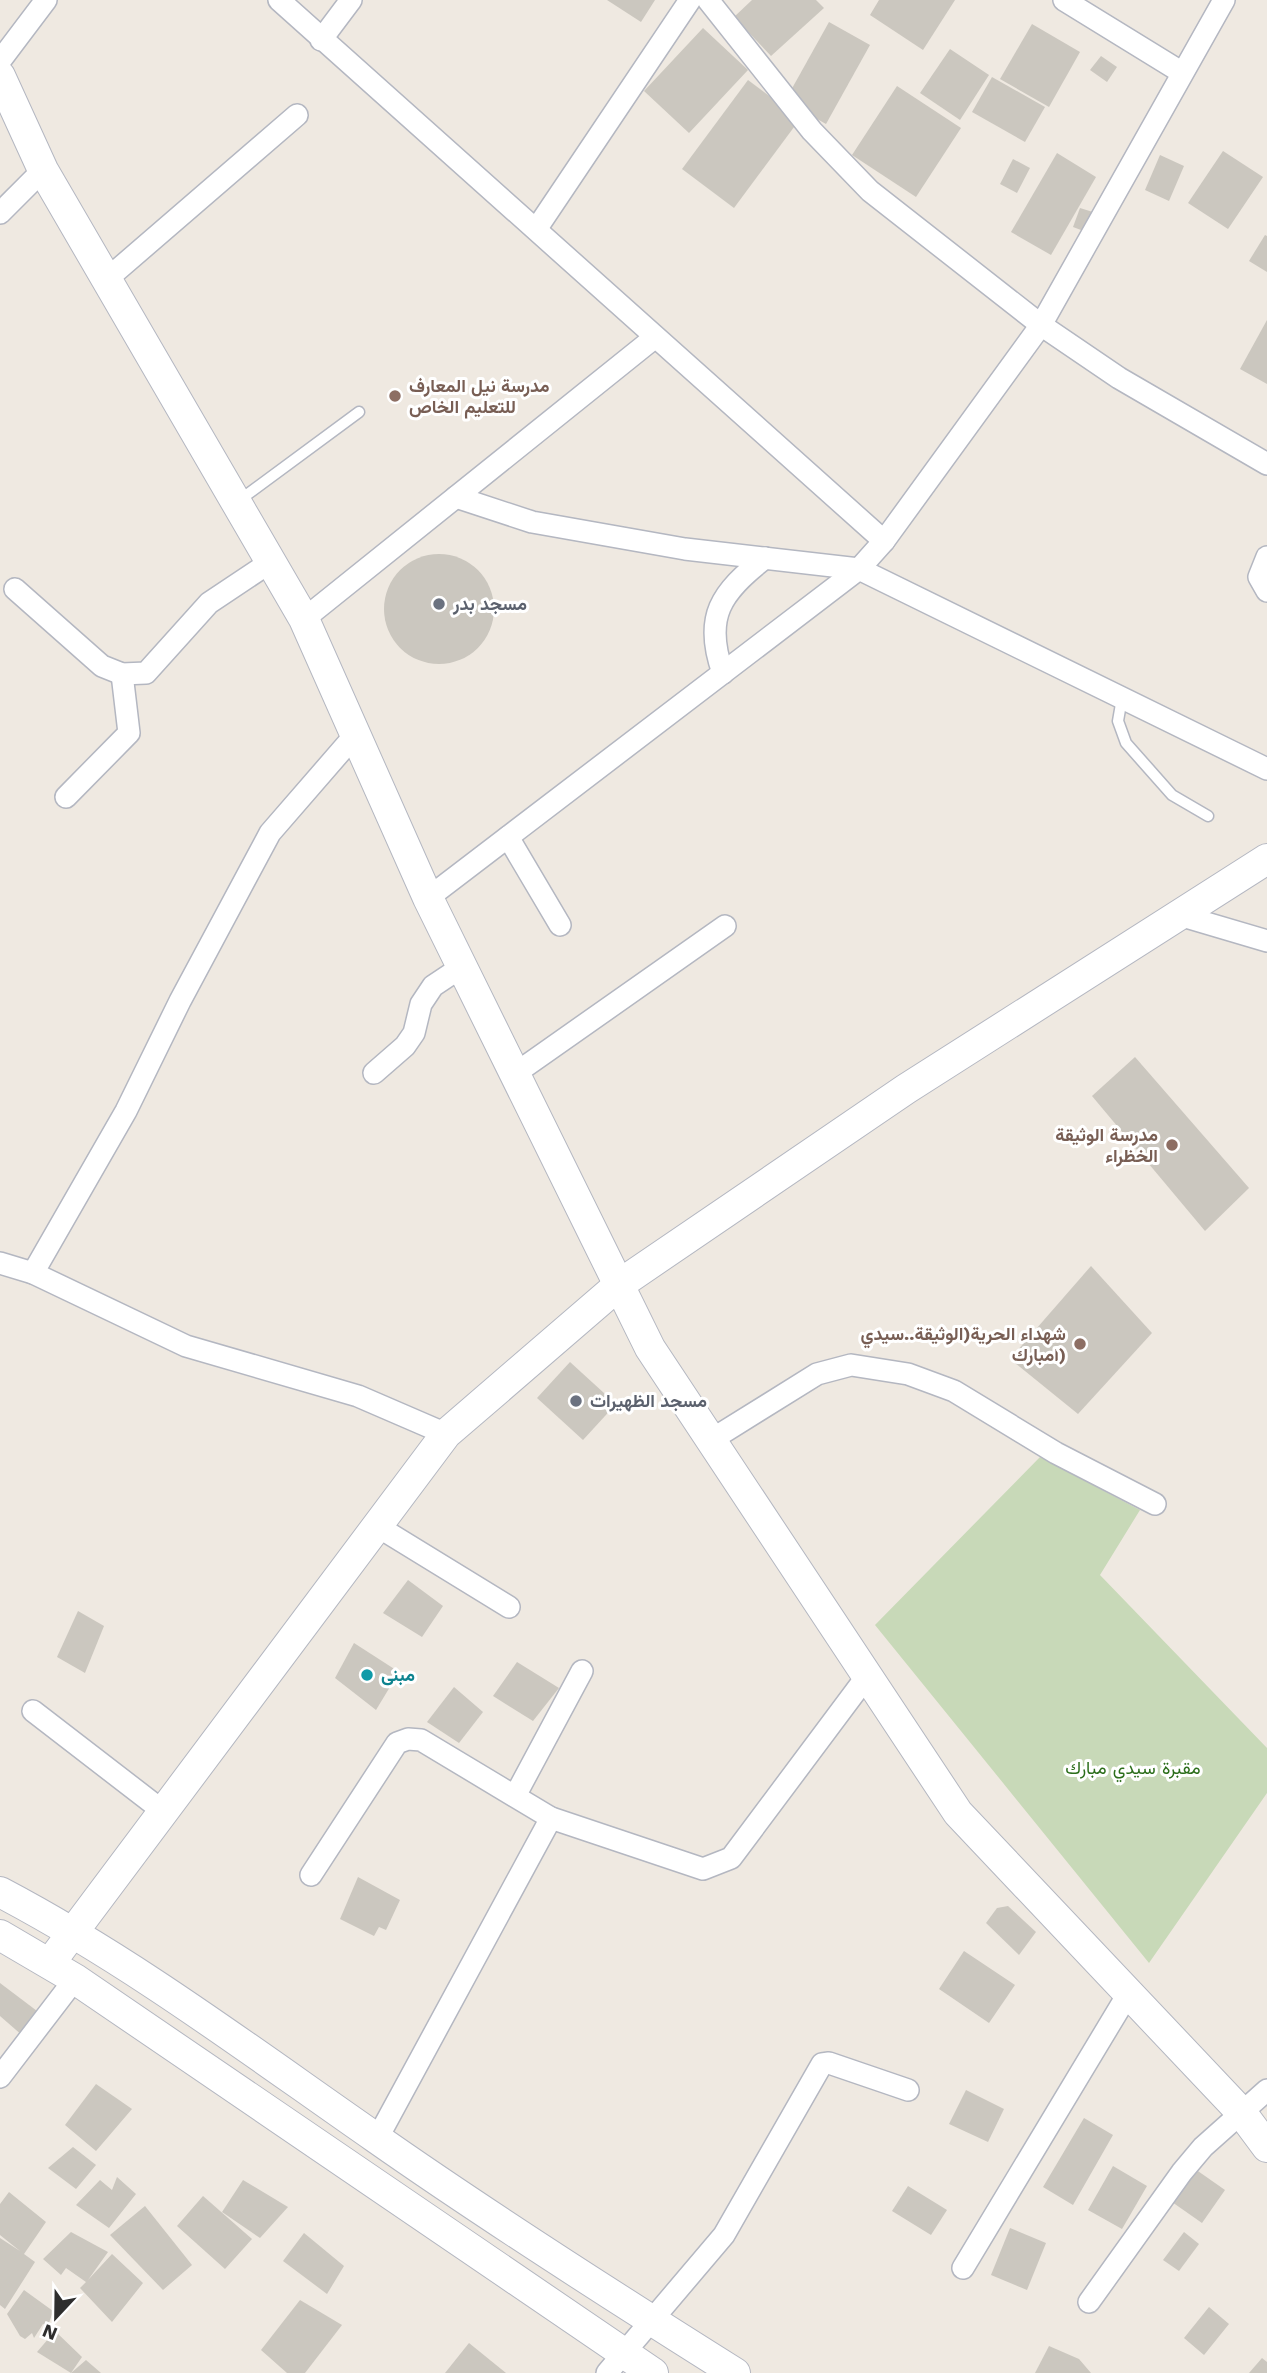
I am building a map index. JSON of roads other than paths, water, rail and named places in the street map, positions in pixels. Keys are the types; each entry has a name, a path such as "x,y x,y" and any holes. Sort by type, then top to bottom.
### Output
{"street":[{"path":"0,61 46,0"},
{"path":"279,0 884,541"},
{"path":"321,40 351,0"},
{"path":"537,228 690,0"},
{"path":"708,0 812,131 870,191 1041,324 1119,378 1267,464"},
{"path":"1064,0 1181,72"},
{"path":"428,898 859,569 884,541 1041,324 1224,0"},
{"path":"0,76 43,170 304,619 428,898 650,1348 958,1813 1241,2112 1267,2147"},
{"path":"107,279 297,114"},
{"path":"0,213 43,170"},
{"path":"304,619 654,338"},
{"path":"456,497 532,522 685,549 859,569 1267,769"},
{"path":"1267,557 1259,577 1267,591"},
{"path":"723,673 714,648 716,616 734,582 765,558"},
{"path":"15,589 103,666 122,674 146,673 209,603 272,561"},
{"path":"66,797 129,733 122,674"},
{"path":"33,1273 125,1111 180,1001 270,833 355,735"},
{"path":"508,837 560,925"},
{"path":"0,2077 62,1971 75,1931 446,1434 620,1284 906,1088 1267,859"},
{"path":"1179,915 1267,941"},
{"path":"516,1073 725,926"},
{"path":"374,1073 405,1046 414,1033 421,1004 433,986 463,966"},
{"path":"0,1263 33,1273 186,1346 358,1396 446,1434"},
{"path":"711,1440 817,1374 851,1365 908,1374 954,1391 1056,1453 1155,1504"},
{"path":"377,1526 509,1607"},
{"path":"516,1797 582,1671"},
{"path":"311,1875 397,1743 408,1739 421,1740 551,1818 703,1870 731,1857 867,1676"},
{"path":"33,1711 164,1812"},
{"path":"377,2139 551,1818"},
{"path":"0,1892 75,1931 239,2040 377,2139 734,2373"},
{"path":"0,1935 62,1971 364,2174 615,2363 653,2373"},
{"path":"963,2268 1128,1994"},
{"path":"615,2363 724,2235 821,2064 829,2063 908,2090"},
{"path":"1089,2302 1182,2172 1241,2112 1267,2090"}],"lane":[{"path":"237,502 359,412"},
{"path":"1122,698 1118,721 1126,743 1172,795 1208,816"}],"place":[{"name":"مدرسة نيل المعارف للتعليم الخاص","path":"395,396"},
{"name":"مسجد بدر","path":"439,604"},
{"name":"مدرسة الوثيقة الخظراء","path":"1172,1145"},
{"name":"شهداء الحرية(الوثيقة..سيدي امبارك)","path":"1080,1344"},
{"name":"مسجد الظهيرات","path":"576,1401"},
{"name":"مبنى","path":"367,1675"}],"park label":[{"name":"مقبرة سيدي مبارك","path":"1133,1768"}]}
